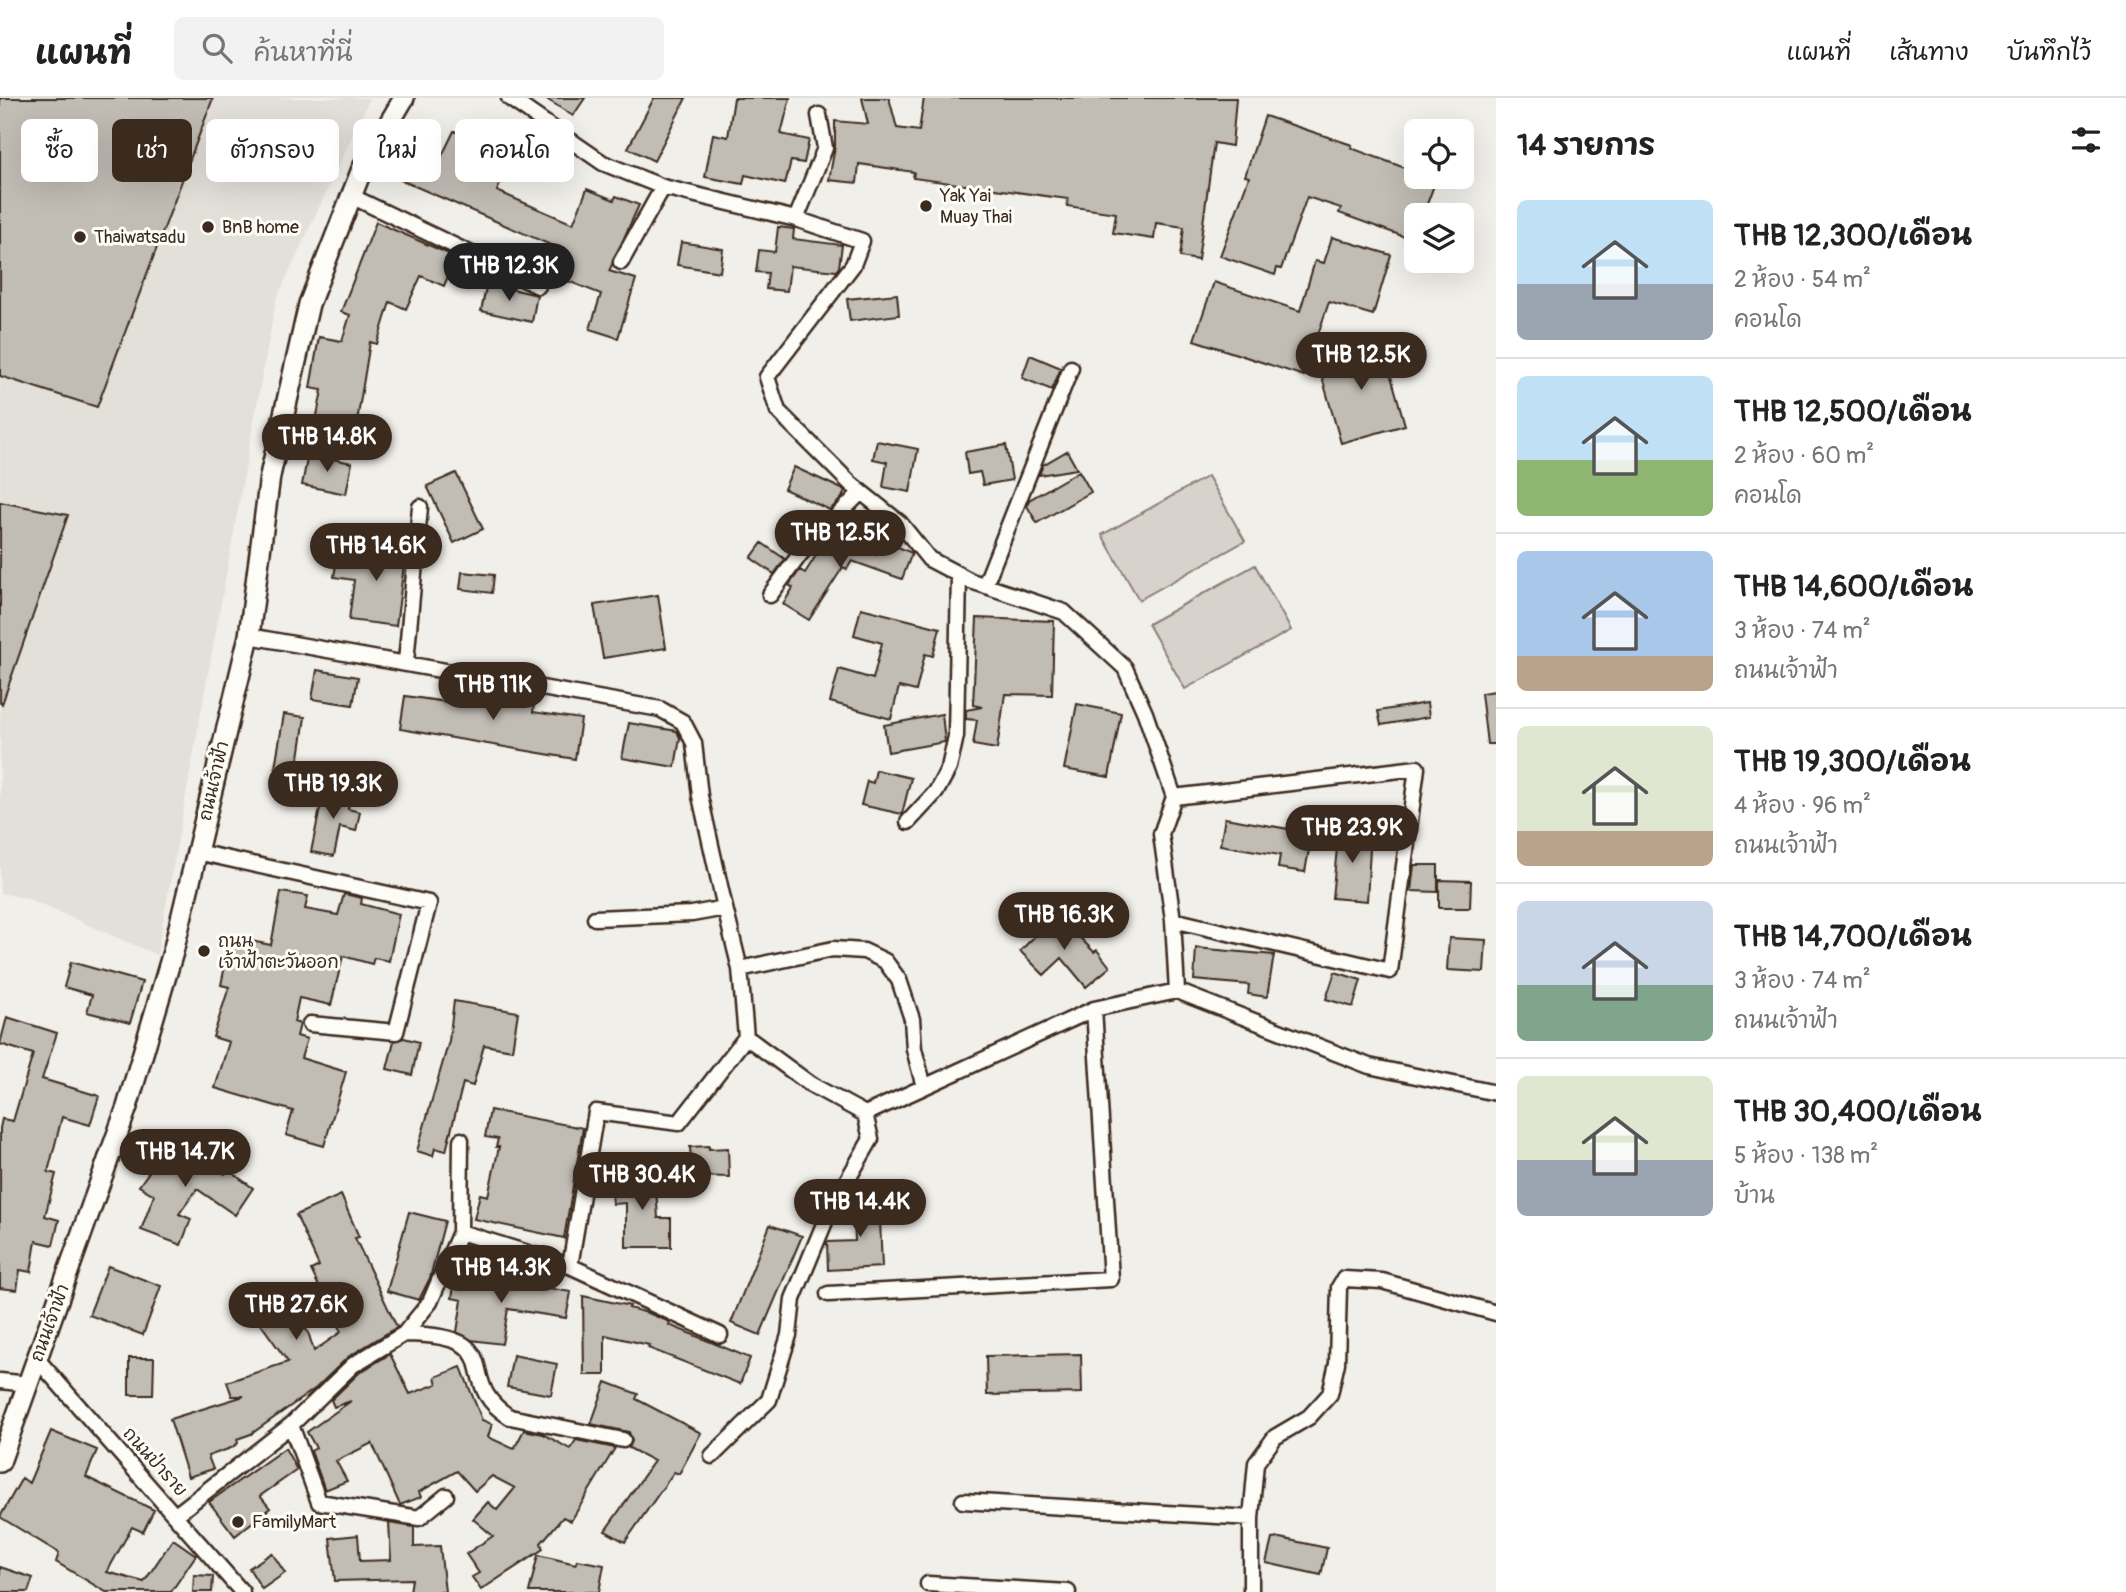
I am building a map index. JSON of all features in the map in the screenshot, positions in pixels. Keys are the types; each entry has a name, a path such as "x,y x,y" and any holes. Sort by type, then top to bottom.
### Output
{"main road":[{"name":"ถนนเจ้าฟ้า","path":"0,1462 127,1107 173,951 249,636 270,476 309,304 362,169 404,98"}],"street":[{"path":"509,98 603,163 663,187 796,219 862,241 853,265 767,377 778,411 861,492 900,523 929,559 959,575 1064,612 1125,668 1145,713 1174,797 1161,834 1173,920 1177,991"},
{"path":"796,219 825,148 819,115"},
{"path":"621,262 663,187"},
{"path":"351,196 538,286"},
{"path":"985,585 1071,368"},
{"path":"770,595 802,553 861,492"},
{"path":"406,662 420,507"},
{"path":"908,822 940,784 949,768 956,736 959,575"},
{"path":"249,636 660,709 683,722 694,743 700,796 740,969 746,1037 679,1123 596,1112 570,1266"},
{"path":"1173,920 1390,971 1417,768 1174,797"},
{"path":"197,852 429,903 396,1032 310,1024"},
{"path":"595,918 692,914 725,908"},
{"path":"740,969 833,949 863,951 886,961 899,980 912,1019 914,1049 924,1087"},
{"path":"865,1114 1094,1009 1177,991 1369,1066 1496,1093"},
{"path":"828,1294 1111,1279 1094,1009"},
{"path":"712,1456 769,1400 789,1335 793,1299 829,1212 872,1139 865,1114 810,1084 746,1037"},
{"path":"177,1514 292,1425 353,1365 404,1334 430,1302 460,1232 461,1140"},
{"path":"460,1232 570,1266 720,1335"},
{"path":"1251,1592 1251,1518 1256,1463 1275,1437 1309,1417 1330,1394 1337,1363 1339,1287 1343,1279 1382,1281 1496,1313"},
{"path":"404,1334 451,1338 466,1343 474,1353 486,1395 494,1407 510,1417 623,1440"},
{"name":"ถนนป่าราย","path":"37,1359 177,1514 242,1592"},
{"path":"0,1381 29,1384"},
{"path":"292,1425 319,1502 419,1518 446,1496"},
{"path":"963,1501 1251,1518"},
{"path":"928,1584 1068,1592"}],"shaded area":[{"path":"0,98 370,98 360,119 353,119 353,135 339,165 339,119 206,119 206,182 331,182 276,300 157,955 26,898 0,893"},
{"path":"1208,476 1245,541 1139,600 1102,535"},
{"path":"1255,565 1291,630 1185,689 1148,624"}],"building":[{"name":"Thaiwatsadu","path":"0,98 213,98 192,154 192,119 112,119 112,182 181,182 97,407 0,376"},
{"path":"545,98 585,98 573,116"},
{"path":"654,98 686,98 654,161 628,148"},
{"path":"734,98 790,98 781,134 809,140 804,163 791,161 785,184 745,175 743,184 705,177 713,134 728,137"},
{"path":"862,98 889,98 897,128 919,131 924,98 1236,98 1232,146 1214,143 1198,260 1180,257 1184,227 1156,223 1154,239 1113,233 1116,213 1067,206 1068,199 913,178 914,172 859,164 857,183 829,180 835,147 835,121 868,124"},
{"path":"1265,116 1352,145 1351,148 1404,168 1404,189 1433,189 1427,203 1404,203 1404,237 1339,213 1341,208 1307,197 1281,269 1277,268 1275,275 1220,256 1249,177 1245,176"},
{"path":"455,131 455,182 501,182 497,191 573,224 587,189 614,200 616,196 639,205 609,271 636,279 618,338 590,329 601,294 550,274 560,249 405,182 441,182 441,158"},
{"path":"376,222 456,257 444,286 421,276 406,309 390,302 377,344 370,342 356,428 316,421 322,390 310,388 319,337 342,341 350,315 341,312"},
{"path":"778,227 794,229 793,239 842,245 839,267 836,271 790,266 787,291 766,289 768,273 756,272 759,250 775,252"},
{"path":"1332,237 1391,255 1373,315 1329,302 1304,376 1194,340 1214,282 1300,311 1315,261 1324,263"},
{"path":"681,242 723,249 720,272 677,265"},
{"path":"487,283 537,295 532,322 481,311"},
{"path":"897,294 899,315 850,321 847,299"},
{"path":"1381,341 1405,425 1341,443 1317,360"},
{"path":"1030,355 1061,368 1052,390 1022,378"},
{"path":"877,441 918,449 910,492 883,487 887,462 873,459"},
{"path":"1006,445 1012,480 983,485 980,472 968,474 965,452"},
{"path":"1067,451 1077,469 1039,475 1043,465"},
{"path":"308,454 352,463 346,494 302,485"},
{"path":"794,467 842,489 845,491 842,498 830,510 784,489"},
{"path":"1079,471 1091,492 1037,523 1027,506 1029,500"},
{"path":"456,473 483,529 454,543 427,486"},
{"path":"0,502 68,515 2,704 0,703"},
{"path":"837,530 877,555 882,540 912,553 902,579 852,561 847,569 843,567 809,620 783,604 793,588 789,585 800,570 805,573 822,546"},
{"path":"374,538 407,542 396,626 349,620 354,580 334,577 337,558 370,562"},
{"path":"762,543 785,559 774,574 751,558"},
{"path":"462,572 494,575 492,593 460,589"},
{"path":"658,595 666,648 603,658 594,605"},
{"path":"861,608 940,628 933,656 925,654 916,691 899,687 891,719 830,702 839,669 873,679 882,643 854,635"},
{"path":"977,618 1054,621 1052,695 1005,694 997,749 973,745 977,720 966,719 966,710 982,707 973,705"},
{"path":"317,670 358,677 353,705 312,699"},
{"path":"449,689 500,697 500,692 535,698 533,712 581,719 575,759 400,729 405,696 447,702"},
{"path":"1496,691 1496,744 1487,744 1481,693"},
{"path":"1427,703 1429,717 1381,725 1378,711"},
{"path":"1077,704 1121,713 1109,777 1064,769"},
{"path":"284,714 305,717 297,771 275,767"},
{"path":"942,714 945,742 888,752 884,725"},
{"path":"629,723 677,731 680,738 675,767 622,758"},
{"path":"876,770 911,778 902,814 861,805 867,781 873,783"},
{"path":"324,789 351,794 348,809 360,812 356,831 340,827 334,856 311,852"},
{"path":"1225,818 1312,833 1305,872 1278,868 1280,855 1220,845"},
{"path":"1339,828 1371,831 1367,901 1332,898"},
{"path":"1414,865 1438,865 1438,892 1411,891"},
{"path":"1439,880 1471,881 1470,908 1439,908"},
{"path":"281,892 308,896 305,909 338,915 344,894 362,898 361,904 399,914 389,961 374,958 372,964 343,956 331,1005 299,998 294,1022 300,1024 297,1036 307,1039 301,1058 346,1072 324,1146 286,1135 293,1111 215,1088 229,1042 213,1037 229,987 221,985 231,937 271,945"},
{"path":"1057,914 1094,952 1097,950 1110,967 1086,987 1062,958 1044,975 1020,951"},
{"path":"1449,938 1486,940 1484,972 1447,970"},
{"path":"1196,948 1274,955 1267,997 1248,994 1249,985 1194,980"},
{"path":"71,962 142,982 130,1023 87,1012 92,995 64,987"},
{"path":"1335,972 1361,980 1353,1007 1326,999"},
{"path":"454,1001 518,1012 512,1050 484,1045 473,1086 463,1083 446,1151 435,1148 433,1156 417,1151 449,1041"},
{"path":"7,1017 57,1033 42,1079 99,1096 90,1125 62,1117 48,1172 56,1174 45,1216 59,1220 53,1245 36,1241 31,1272 20,1270 17,1290 0,1288 0,1128 2,1119 13,1121 33,1054 0,1044"},
{"path":"404,1038 419,1042 412,1075 387,1069 394,1041"},
{"path":"490,1110 583,1128 564,1238 474,1219 480,1194 488,1196 499,1147 496,1147 498,1139 485,1137"},
{"path":"167,1134 225,1174 228,1170 253,1188 235,1215 197,1189 179,1214 191,1219 181,1245 141,1230 154,1195 139,1186 158,1159 152,1155"},
{"path":"709,1146 709,1149 728,1148 729,1177 692,1176 690,1147"},
{"path":"655,1173 658,1218 671,1218 671,1247 626,1247 626,1203 613,1204 610,1181"},
{"path":"341,1195 359,1237 355,1238 397,1327 348,1357 316,1388 251,1434 237,1439 238,1443 231,1448 208,1456 213,1469 188,1477 170,1419 244,1396 232,1396 227,1382 288,1362 255,1316 282,1297 308,1332 314,1351 341,1332 311,1270 319,1266 296,1215"},
{"path":"879,1196 882,1267 828,1270 827,1242 855,1241 853,1197"},
{"path":"409,1212 445,1221 430,1278 419,1300 387,1291"},
{"path":"770,1225 802,1236 760,1335 731,1323"},
{"path":"108,1266 161,1286 143,1335 89,1315"},
{"path":"456,1273 571,1292 566,1318 508,1309 502,1344 471,1340 457,1332 462,1300 452,1298"},
{"path":"583,1296 630,1306 629,1308 670,1322 669,1325 750,1358 740,1384 648,1348 649,1345 605,1335 605,1375 584,1375"},
{"path":"390,1354 410,1394 437,1384 435,1377 461,1367 482,1420 492,1424 488,1437 514,1449 524,1430 543,1434 570,1449 576,1440 615,1448 571,1521 563,1517 541,1543 543,1549 481,1590 472,1577 479,1573 466,1554 493,1536 473,1519 488,1502 497,1510 515,1488 492,1476 475,1491 457,1471 419,1492 421,1497 400,1505 372,1443 336,1461 347,1481 325,1490 311,1451 316,1448 307,1432 351,1401 334,1407 331,1400 359,1373"},
{"path":"1081,1354 1082,1393 987,1395 986,1356"},
{"path":"513,1355 557,1364 551,1395 507,1387"},
{"path":"129,1358 154,1358 153,1395 129,1395"},
{"path":"606,1382 638,1394 636,1399 701,1433 679,1474 674,1472 625,1542 605,1531 654,1461 629,1448 632,1441 629,1432 591,1424"},
{"path":"51,1431 97,1450 86,1477 154,1510 143,1532 132,1527 107,1572 144,1582 173,1539 196,1555 171,1592 106,1592 56,1562 59,1553 0,1517 22,1478 29,1483"},
{"path":"285,1448 297,1470 260,1496 270,1508 235,1536 209,1502"},
{"path":"389,1523 414,1527 414,1547 440,1546 445,1592 410,1592 412,1579 335,1581 330,1538 358,1535 360,1561 391,1560"},
{"path":"1280,1538 1327,1548 1321,1575 1266,1563 1272,1539"},
{"path":"272,1553 285,1573 262,1589 249,1568"},
{"path":"538,1555 576,1564 577,1560 604,1565 599,1592 529,1592"},
{"path":"0,1567 33,1578 28,1592 0,1592"},
{"path":"194,1575 213,1576 212,1592 193,1592"}],"place":[{"name":"Yak Yai Muay Thai","path":"926,206"},
{"name":"BnB home","path":"208,227"},
{"name":"Thaiwatsadu","path":"80,237"},
{"name":"ถนน เจ้าฟ้าตะวันออก","path":"204,951"},
{"name":"FamilyMart","path":"238,1522"}]}
